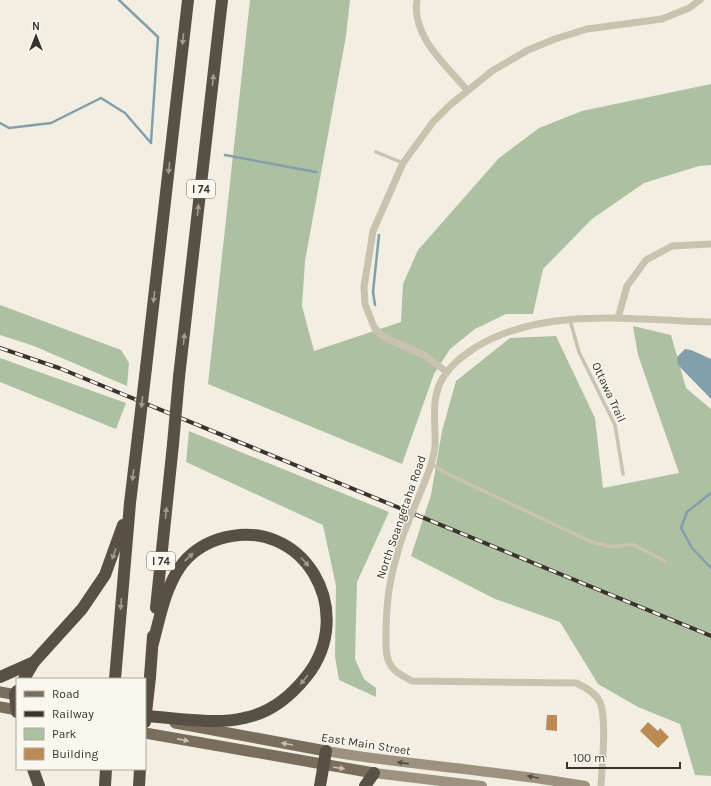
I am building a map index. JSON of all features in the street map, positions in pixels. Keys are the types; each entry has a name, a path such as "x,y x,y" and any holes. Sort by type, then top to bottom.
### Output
{"highway":[{"path":"115,674 130,503 188,0"},
{"name":"I 74","path":"146,713 179,378 222,0"},
{"path":"25,678 34,662 94,593 114,555 130,503"},
{"path":"146,717 232,721 256,715 279,703 300,686 315,664 325,641 327,627 326,600 322,588 306,562 282,544 269,538 254,535 226,537 203,546 192,554 181,566 165,598 153,643"},
{"path":"0,677 34,662"},
{"path":"320,786 326,750"},
{"path":"33,770 39,786"},
{"path":"105,786 106,770"},
{"path":"139,786 140,771"},
{"path":"365,786 374,773"}],"main road":[{"path":"0,692 16,694"},
{"path":"0,707 16,711"},
{"name":"East Main Street","path":"146,717 326,750"},
{"path":"146,733 374,773"}],"street":[{"path":"417,0 418,21 426,40 467,90"},
{"path":"447,372 424,355 380,334 374,326 365,304 364,286 373,231 403,163 433,122 467,90 492,71 528,50 555,39 594,28 662,19 689,8 700,0"},
{"path":"618,318 627,286 646,260 672,246 711,244"},
{"name":"North Soangetaha Road","path":"601,786 603,713 599,700 588,688 576,683 412,681 395,672 389,662 386,652 386,606 389,582 403,535 432,464 435,446 433,420 436,395 447,372 456,362 466,354 496,338 530,324 570,320 618,318 711,322"},
{"name":"East Main Street","path":"326,750 410,764 529,776 585,786"},
{"path":"374,773 482,786"}],"lane":[{"path":"376,152 403,163"},
{"name":"Ottawa Trail","path":"570,320 578,352 615,425 623,474"},
{"path":"432,464 444,472 589,542 611,547 632,544 665,561"}],"green space":[{"path":"250,0 350,0 346,36 305,261 302,306 314,351 401,322 403,284 418,250 499,158 539,128 582,111 711,84 711,165 699,166 644,183 592,219 543,269 533,314 506,314 475,329 450,349 434,374 402,464 208,384"},
{"path":"0,305 121,350 129,363 127,386 34,346 0,335"},
{"path":"633,326 671,335 686,388 711,409 711,776 695,775 680,724 638,707 598,684 560,622 495,599 411,556 431,495 442,431 456,381 510,338 556,336 595,418 603,488 679,473 638,355"},
{"path":"0,358 126,403 116,429 0,382"},
{"path":"189,431 389,512 357,582 355,659 364,679 376,688 376,697 339,680 335,657 336,586 323,525 186,462"}],"water":[{"path":"685,349 691,350 711,359 711,399 678,365 677,357"}],"building":[{"path":"547,715 557,715 557,731 546,730"},
{"path":"648,722 658,731 660,728 669,737 658,748 640,731"}],"waterway":[{"path":"119,0 158,37 151,142"},
{"path":"0,123 9,128 51,123 101,98 125,113 151,143"},
{"path":"225,155 316,172"},
{"path":"375,305 373,292 379,235"},
{"path":"711,493 687,512 681,528 692,548 711,568"}],"railway":[{"path":"0,348 59,368 711,636"}]}
